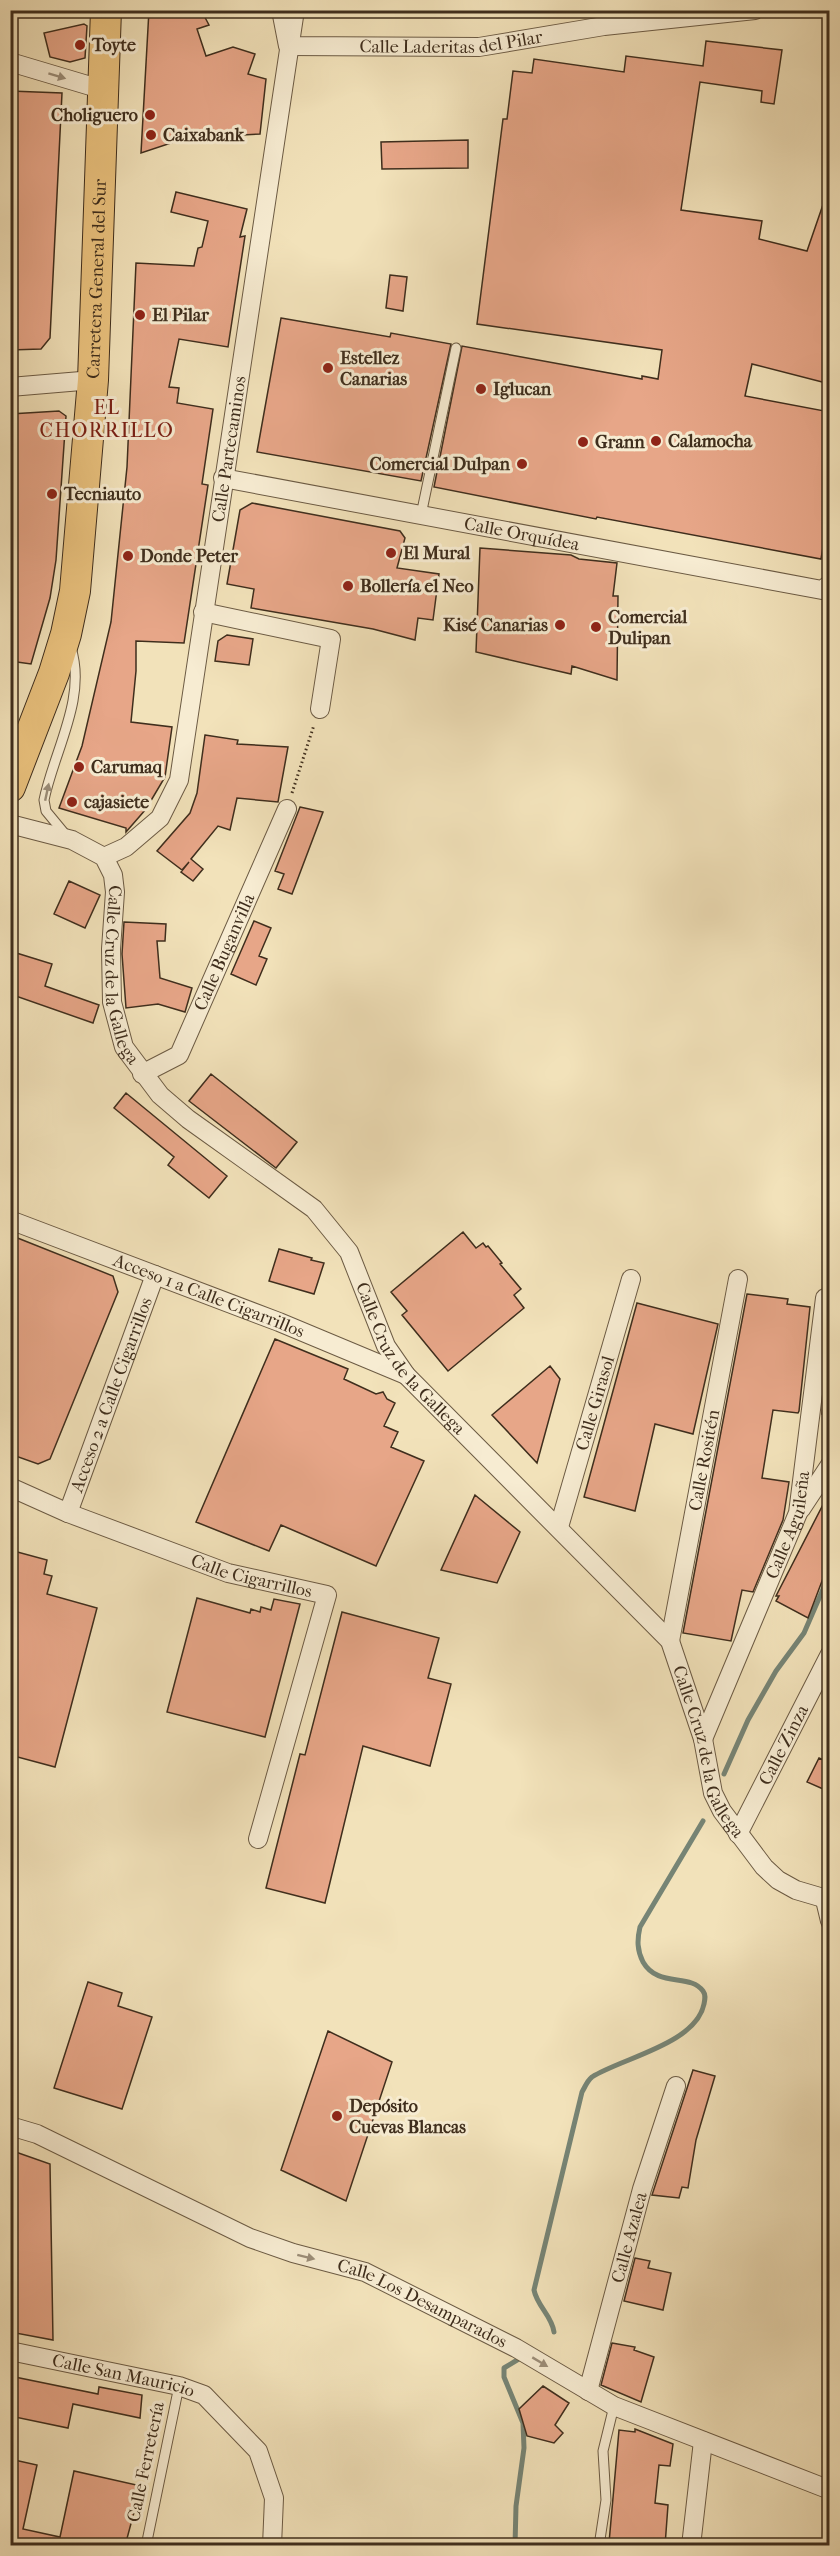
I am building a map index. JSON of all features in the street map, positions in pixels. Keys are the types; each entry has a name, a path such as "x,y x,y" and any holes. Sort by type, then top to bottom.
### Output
{"main road":[{"name":"Carretera General del Sur","path":"10,787 54,673 66,634 75,591 93,380 106,10"}],"street":[{"path":"281,10 288,46"},
{"name":"Calle Partecaminos","path":"104,857 126,847 160,818 179,780 295,10"},
{"name":"Calle Laderitas del Pilar","path":"288,46 479,47 604,26 755,10"},
{"path":"10,62 104,90"},
{"path":"10,387 93,380"},
{"name":"Calle Orquídea","path":"223,478 826,587"},
{"path":"203,612 331,639 320,709"},
{"name":"Calle Buganvilla","path":"142,1074 179,1055 287,809"},
{"path":"10,824 72,840 104,857"},
{"name":"Calle Cruz de la Gallega","path":"104,857 112,874 115,892 111,949 112,1002 124,1047 142,1074 160,1095 188,1119 314,1209 349,1252 386,1346 405,1375 559,1527 670,1641 703,1740 713,1793 738,1834 777,1880 796,1890 828,1896 830,1921"},
{"name":"Acceso 1 a Calle Cigarrillos","path":"10,1220 279,1322 405,1375"},
{"name":"Acceso 2 a Calle Cigarrillos","path":"68,1513 156,1275"},
{"name":"Calle Girasol","path":"559,1527 631,1279"},
{"name":"Calle Rositén","path":"670,1641 738,1280"},
{"name":"Calle Aguileña","path":"703,1740 798,1513 825,1298"},
{"path":"798,1513 830,1465"},
{"name":"Calle Cigarrillos","path":"10,1487 68,1513 228,1573 327,1595 258,1839"},
{"name":"Calle Zinza","path":"738,1834 830,1654"},
{"name":"Calle Azalea","path":"588,2391 642,2189 676,2086"},
{"name":"Calle Los Desamparados","path":"10,2126 37,2134 250,2238 293,2253 365,2272 516,2348 614,2406 830,2490"},
{"name":"Calle San Mauricio","path":"10,2351 179,2386 204,2395 258,2451 274,2498 272,2546"},
{"path":"691,2546 703,2441"}],"lane":[{"path":"421,515 456,348"},
{"path":"66,634 76,664 70,713 44,800 46,811 53,822 72,840"},
{"name":"Calle Ferretería","path":"146,2546 179,2386"},
{"path":"599,2546 606,2500 603,2451 614,2406"}],"path":[{"path":"287,809 320,709"}],"building":[{"path":"149,10 201,10 209,25 197,29 206,56 233,47 255,54 248,74 266,79 260,134 186,138 141,153"},
{"path":"84,24 87,26 85,58 70,62 50,57 44,33"},
{"path":"706,41 782,50 774,104 761,102 762,91 700,82 681,210 762,221 759,239 807,251 827,193 830,193 830,384 752,364 745,396 830,412 830,508 821,559 597,517 596,519 434,487 462,346 642,379 642,376 658,379 662,350 477,324 503,119 507,119 513,71 532,73 534,59 624,72 626,56 703,66"},
{"path":"10,91 62,93 50,338 41,349 10,350"},
{"path":"468,140 468,168 382,169 381,142"},
{"path":"176,192 247,209 240,237 245,236 228,347 179,339 169,387 179,388 177,403 213,409 202,484 208,485 184,643 136,641 136,671 131,722 172,727 165,777 146,809 126,832 126,828 59,808 82,746 111,622 127,467 136,263 194,266 198,248 202,247 208,221 171,212"},
{"path":"390,275 407,277 403,311 386,308"},
{"path":"281,318 390,337 391,333 451,344 421,481 257,452"},
{"path":"59,411 66,416 56,560 50,598 31,664 10,661 10,414"},
{"path":"252,503 400,531 405,538 397,568 439,574 433,620 418,618 415,640 373,629 251,608 254,589 227,584 240,510"},
{"path":"480,548 571,555 579,559 617,563 613,596 618,596 617,680 572,666 571,674 476,652"},
{"path":"227,635 253,639 249,665 215,661 218,641"},
{"path":"205,735 238,740 237,744 288,747 278,802 237,798 230,830 218,826 191,859 203,869 193,881 181,872 189,862 182,870 157,851 190,813 197,793"},
{"path":"300,807 323,812 292,894 278,889 284,874 275,871"},
{"path":"69,881 100,895 85,928 54,914"},
{"path":"254,921 271,928 259,956 267,959 256,985 231,974"},
{"path":"124,922 166,924 165,941 157,941 160,978 192,988 185,1012 158,1004 126,1008 122,954"},
{"path":"10,951 52,964 45,986 99,1005 93,1023 10,994"},
{"path":"211,1074 297,1142 276,1168 189,1101"},
{"path":"126,1093 227,1176 209,1198 168,1165 174,1157 114,1108"},
{"path":"463,1232 476,1248 483,1243 486,1247 488,1246 502,1263 500,1264 521,1289 514,1295 524,1308 448,1371 402,1315 407,1311 391,1292"},
{"path":"10,1235 113,1276 118,1292 50,1459 38,1464 10,1454"},
{"path":"279,1249 324,1263 314,1294 269,1281"},
{"path":"747,1294 788,1299 787,1304 810,1307 799,1411 798,1413 773,1410 762,1478 789,1482 783,1520 753,1592 742,1590 731,1641 683,1633"},
{"path":"637,1303 718,1324 693,1434 655,1424 635,1511 584,1497"},
{"path":"275,1339 348,1369 344,1379 376,1394 383,1392 387,1399 395,1403 384,1426 398,1432 391,1447 424,1461 376,1566 281,1525 269,1551 196,1522"},
{"path":"550,1366 560,1379 537,1463 492,1415"},
{"path":"826,1378 830,1378 830,1415 822,1414"},
{"path":"830,1491 830,1560 808,1618 776,1601 779,1596 776,1596"},
{"path":"475,1495 520,1532 497,1583 441,1570"},
{"path":"10,1550 47,1560 44,1574 52,1576 47,1594 97,1608 55,1767 10,1755"},
{"path":"197,1598 250,1613 251,1609 260,1612 261,1607 271,1610 274,1599 300,1604 265,1737 167,1712"},
{"path":"342,1612 439,1638 428,1678 451,1684 430,1766 363,1746 325,1903 266,1888 300,1754 305,1755"},
{"path":"819,1758 830,1763 830,1792 807,1782"},
{"path":"88,1982 122,1993 118,2006 152,2017 122,2109 54,2088"},
{"name":"Depósito Cuevas Blancas","path":"328,2031 392,2062 346,2201 281,2170"},
{"path":"693,2070 715,2076 696,2140 688,2188 682,2187 679,2198 652,2195"},
{"path":"10,2150 50,2164 53,2340 10,2332"},
{"path":"635,2258 650,2261 648,2268 671,2273 663,2310 624,2301"},
{"path":"612,2343 635,2347 634,2350 654,2357 641,2402 601,2385"},
{"path":"10,2376 98,2394 99,2387 142,2395 140,2418 73,2404 68,2428 10,2416"},
{"path":"543,2386 569,2403 555,2425 563,2433 554,2443 527,2436 519,2409"},
{"path":"635,2429 673,2444 670,2466 659,2465 655,2503 668,2505 665,2546 609,2543 619,2430 635,2432"},
{"path":"10,2459 37,2465 23,2529 60,2537 74,2471 141,2486 125,2546 10,2546"}],"waterway":[{"path":"724,1774 748,1720 776,1671 804,1633 830,1573"},
{"path":"554,2332 534,2290 582,2092 592,2077 673,2040 687,2030 698,2018 704,2004 705,1994 697,1986 665,1978 649,1970 641,1958 638,1941 640,1927 703,1821"},
{"path":"515,2546 516,2506 524,2448 523,2423 504,2377 504,2368 522,2357"}],"place":[{"name":"Toyte","path":"80,45"},
{"name":"Choliguero","path":"150,115"},
{"name":"Caixabank","path":"151,135"},
{"name":"El Pilar","path":"140,315"},
{"name":"Estellez Canarias","path":"328,368"},
{"name":"Iglucan","path":"481,389"},
{"name":"Calamocha","path":"656,441"},
{"name":"Grann","path":"583,442"},
{"name":"Comercial Dulpan","path":"522,464"},
{"name":"Tecniauto","path":"52,494"},
{"name":"El Mural","path":"391,553"},
{"name":"Donde Peter","path":"128,556"},
{"name":"Bollería el Neo","path":"348,586"},
{"name":"Kisé Canarias","path":"560,625"},
{"name":"Comercial Dulipan","path":"596,627"},
{"name":"Carumaq","path":"79,767"},
{"name":"cajasiete","path":"72,802"},
{"name":"Depósito Cuevas Blancas","path":"337,2116"}],"district":[{"name":"EL CHORRILLO","path":"107,418"}]}
